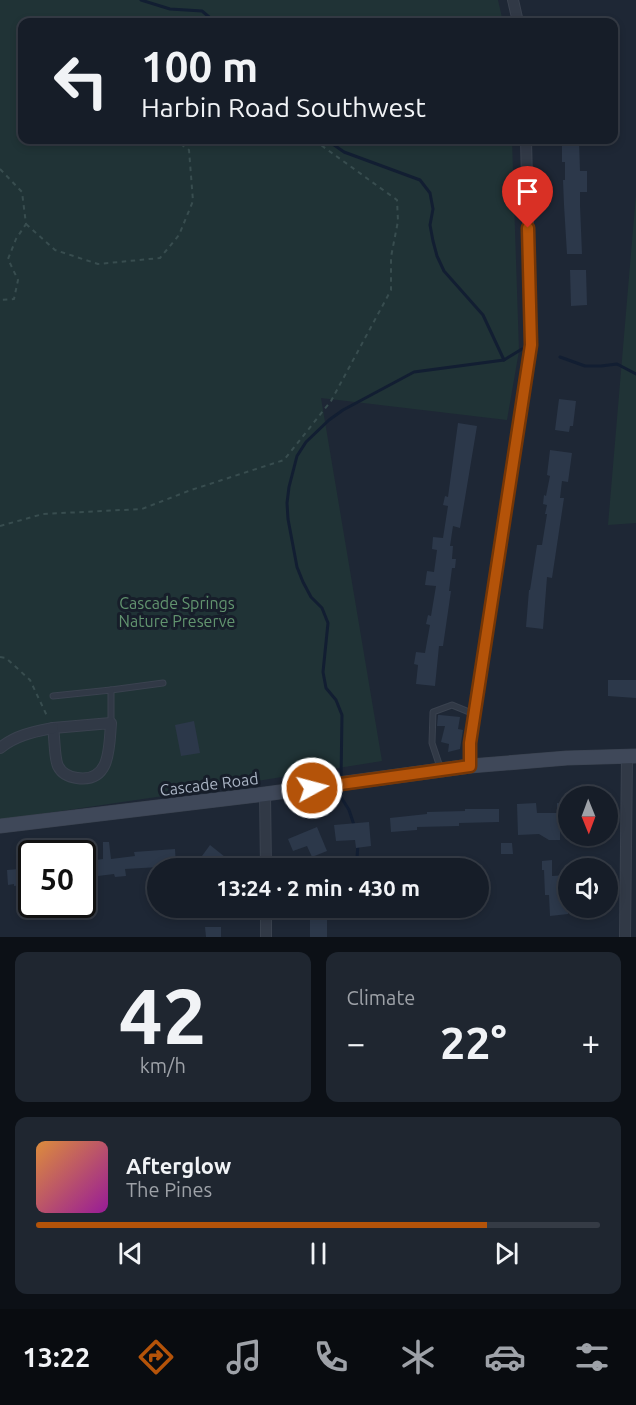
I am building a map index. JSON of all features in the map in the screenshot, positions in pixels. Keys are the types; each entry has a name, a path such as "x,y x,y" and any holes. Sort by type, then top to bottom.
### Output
{"main road":[{"name":"Cascade Road","path":"0,826 265,794 470,766 567,758 632,756"}],"street":[{"path":"513,0 517,18"},
{"path":"470,766 474,714 531,345 526,144"},
{"path":"0,748 26,733 53,728 111,723 109,750 103,770 94,777 67,776 58,766 53,728"},
{"path":"625,937 632,756"},
{"path":"265,794 266,858"},
{"path":"266,918 266,937"}],"lane":[{"path":"53,696 163,683"},
{"path":"111,690 111,723"},
{"path":"441,770 432,743 433,712 452,705 474,714"}],"path":[{"path":"0,169 22,192 26,224 56,250 98,264 159,258 179,235 193,201 189,150 181,144"},
{"path":"0,526 43,514 142,509 191,490 284,460 331,401 391,290 391,257 398,221 397,200 320,144"},
{"path":"0,300 14,299 18,280 8,259 15,238 26,224"},
{"path":"0,657 6,658 30,680 53,728"}],"green space":[{"name":"Cascade Springs Nature Preserve","path":"0,0 498,0 502,18 18,18 18,144 512,144 519,351 507,420 321,398 382,761 0,820"},
{"path":"636,194 636,523 608,525 635,206"}],"building":[{"path":"562,144 579,144 580,171 587,171 587,192 580,192 582,254 567,254 563,180 565,180 565,162 562,162"},
{"path":"570,270 586,270 587,305 571,306"},
{"path":"559,399 576,401 573,426 570,426 569,432 555,430"},
{"path":"458,423 477,426 460,528 453,526 450,546 453,546 452,559 456,559 455,568 452,568 443,646 439,646 435,686 416,684 418,665 414,664 416,652 425,653 430,625 426,624 428,615 431,616 436,586 425,585 427,571 434,572 437,550 432,549 433,537 443,538 448,506 443,505 445,496 448,497"},
{"path":"550,450 572,453 568,482 562,481 560,498 564,498 552,578 547,577 543,629 526,627 529,590 537,545 542,545 547,514 545,514 547,505 543,504 550,476 547,475"},
{"path":"608,680 636,680 636,698 608,696"},
{"path":"438,715 460,717 458,729 463,730 460,749 448,752 449,744 441,742 445,726 437,726"},
{"path":"194,721 200,753 181,756 175,725"},
{"path":"536,803 537,813 557,813 558,803 558,840 549,840 539,834 518,835 517,804"},
{"path":"465,809 499,809 499,822 459,823 459,826 417,827 417,830 391,832 390,818 427,814 427,812 465,811"},
{"path":"369,822 371,846 356,848 355,840 336,841 334,825"},
{"path":"317,827 327,851 312,857 307,846 293,851 288,839"},
{"path":"103,842 109,842 111,859 135,856 134,852 175,849 176,858 147,858 147,868 125,869 126,876 115,877 114,874 96,876 96,860 103,859"},
{"path":"501,843 512,843 513,854 501,854"},
{"path":"210,845 226,858 205,858 202,856"},
{"path":"552,860 552,876 558,876 558,915 550,916 549,895 545,895 542,861"},
{"path":"18,869 18,886 8,885 7,870"},
{"path":"310,918 327,918 327,937 310,937"},
{"path":"205,927 221,927 221,937 206,937"}],"waterway":[{"path":"141,0 170,9 202,11 210,18"},
{"path":"333,144 344,152 420,180 430,193 433,209 430,225 437,256 444,271 483,315 504,360"},
{"path":"341,780 342,715 336,700 326,688 323,672 328,623 322,608 311,597 297,567 288,519 289,487 297,456 306,442 329,420 343,410 414,372 504,360 522,349"},
{"path":"560,357 585,366 617,364 636,374"},
{"path":"341,787 341,797 354,825"},
{"path":"357,858 358,844"}],"route":[{"path":"312,788 470,766 470,743 531,345 528,228"}]}
